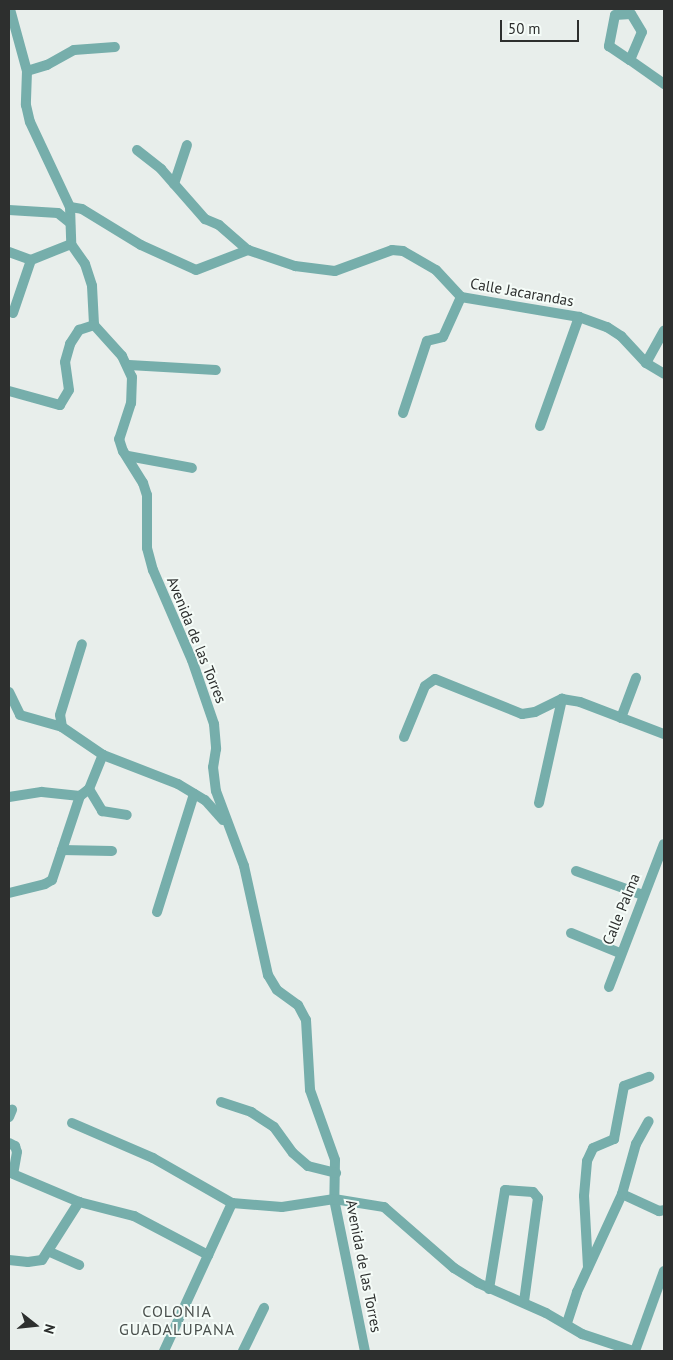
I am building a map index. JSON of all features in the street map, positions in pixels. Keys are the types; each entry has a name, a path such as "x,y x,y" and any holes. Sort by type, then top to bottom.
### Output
{"street":[{"path":"10,9 27,71 26,105 30,122 70,207 71,244 85,264 92,286 94,325 129,365 216,370"},
{"path":"27,71 48,65 74,50 115,47"},
{"path":"630,60 664,84"},
{"path":"174,184 187,145"},
{"path":"70,207 82,209 104,225 185,267 196,270 208,267 248,250 219,225 205,219 161,169 137,150"},
{"path":"9,210 58,213 70,222"},
{"path":"9,252 31,260 71,244"},
{"name":"Calle Jacarandas","path":"248,250 295,266 322,270 346,268 392,250 412,254 436,270 461,297 579,317 621,336 646,363 664,374"},
{"path":"13,313 31,260"},
{"path":"403,413 427,341 446,334 461,297"},
{"path":"540,426 579,317"},
{"path":"9,391 60,404 69,390 65,362 70,344 79,330 94,325"},
{"path":"646,363 664,331"},
{"name":"Avenida de las Torres","path":"129,365 132,377 131,403 119,439 138,470 147,495 148,548 153,570 192,660 214,724 213,776 226,821 246,873 268,975 277,990 298,1005 306,1020 310,1090 335,1160 334,1199 365,1351"},
{"path":"128,456 192,468"},
{"path":"62,727 60,715 82,644"},
{"path":"621,718 636,678"},
{"path":"404,737 425,686 435,679 522,714 535,712 562,699 664,734"},
{"path":"9,692 20,715 62,727 103,755 178,784 206,800 226,821"},
{"path":"539,802 562,699"},
{"path":"9,893 45,884 52,880 80,796 90,789 103,755"},
{"path":"90,789 102,811 127,815"},
{"path":"9,797 42,792 80,796"},
{"path":"157,912 194,794"},
{"name":"Calle Palma","path":"608,987 642,895 664,844"},
{"path":"62,850 112,851"},
{"path":"576,871 642,895"},
{"path":"572,932 620,953"},
{"path":"588,1267 584,1196 587,1161 593,1148 614,1139 624,1086 649,1077"},
{"path":"221,1102 250,1112 274,1128 293,1153 308,1166 336,1173"},
{"path":"567,1323 588,1267 622,1194 636,1144 649,1121"},
{"path":"72,1123 153,1158 232,1203 282,1207 334,1199 384,1207 454,1268 489,1289 524,1302 567,1323 582,1334 634,1351 664,1271"},
{"path":"9,1143 15,1146 17,1152 13,1174 79,1202 134,1216 208,1255"},
{"path":"489,1289 505,1190 533,1192 538,1198 524,1302"},
{"path":"622,1194 659,1211 664,1210"},
{"path":"9,1260 28,1262 42,1260 50,1252 79,1202"},
{"path":"164,1351 232,1203"},
{"path":"50,1252 79,1265"},
{"path":"243,1351 264,1308"}],"district":[{"name":"COLONIA GUADALUPANA","path":"177,1320"}]}
